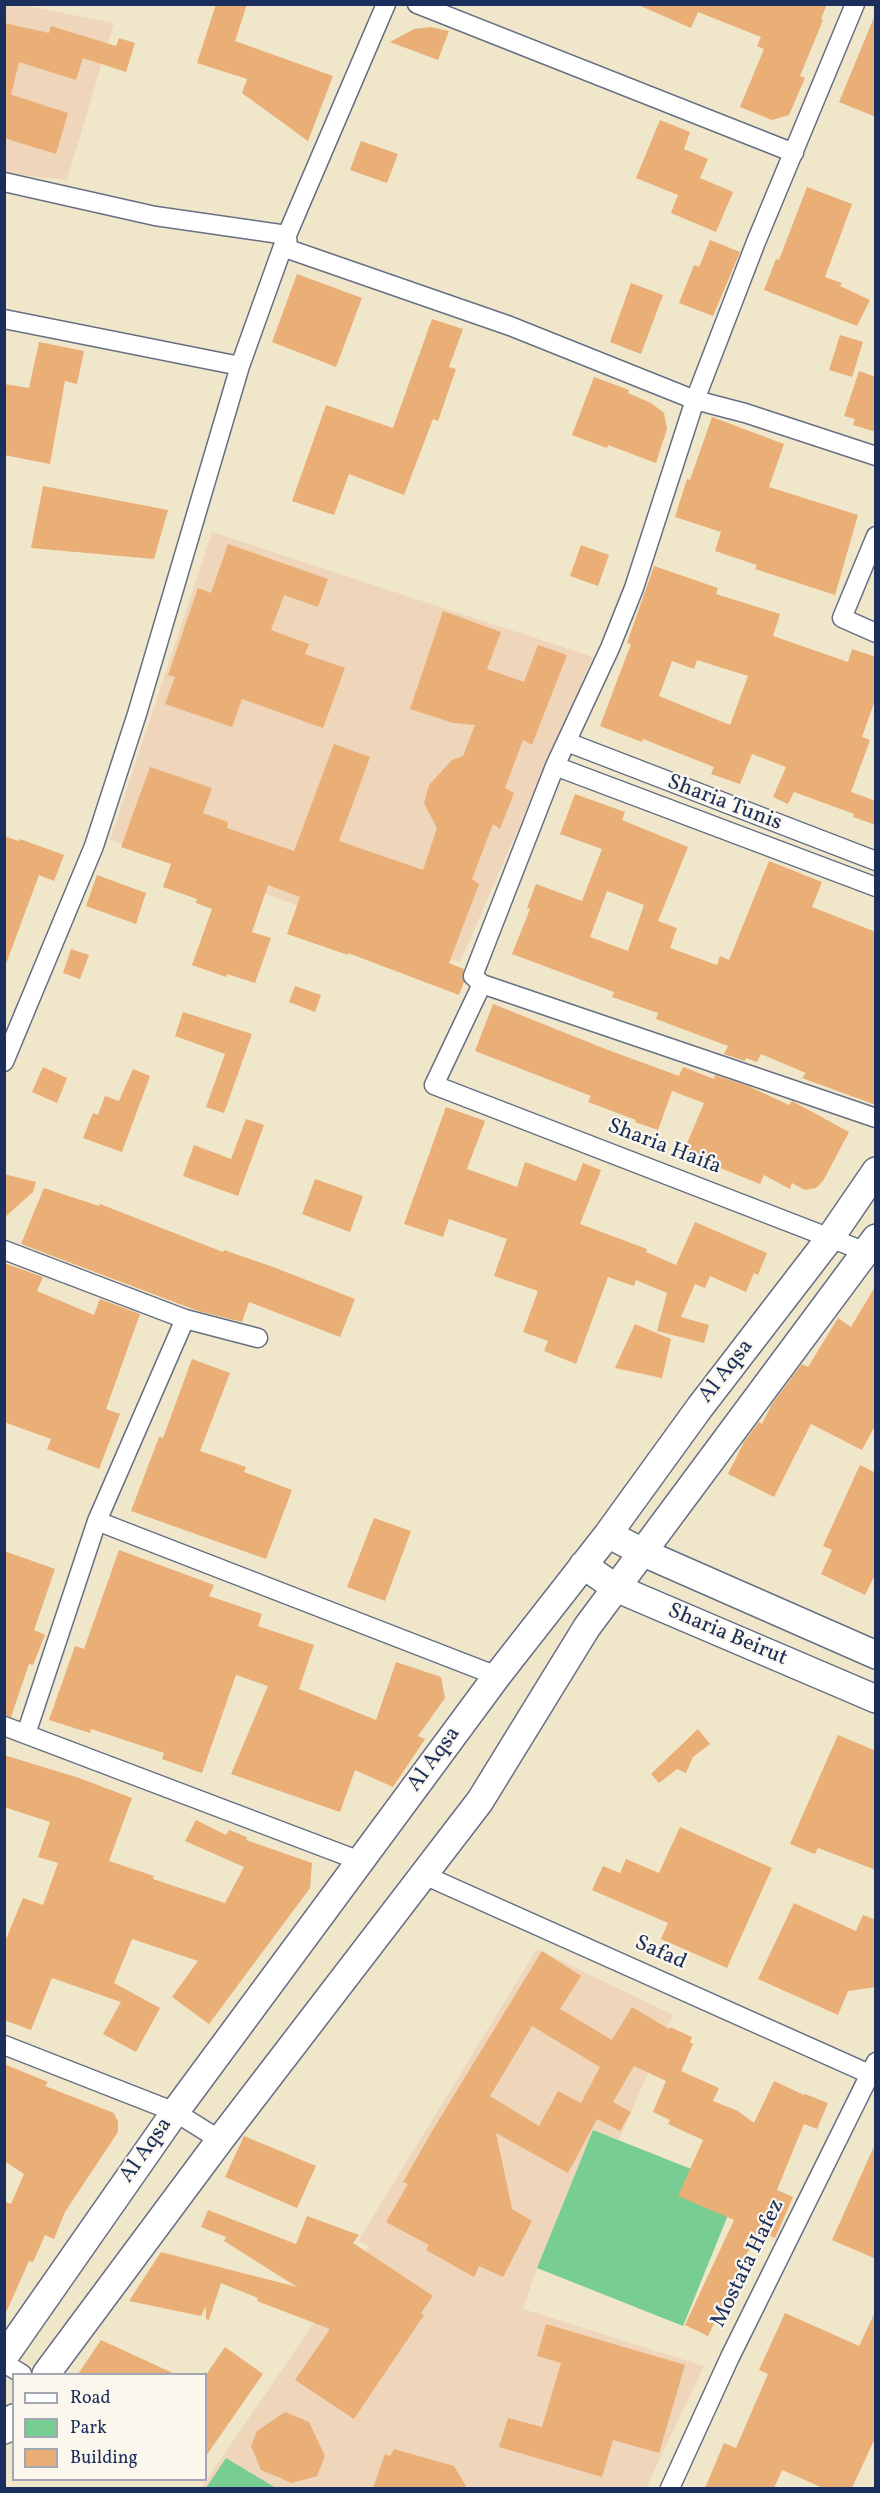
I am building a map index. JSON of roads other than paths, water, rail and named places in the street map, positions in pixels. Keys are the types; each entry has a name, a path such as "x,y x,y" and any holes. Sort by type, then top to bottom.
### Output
{"main road":[{"name":"Al Aqsa","path":"4,2356 175,2112 497,1676 608,1534 699,1407 830,1238 876,1171"},
{"name":"Al Aqsa","path":"47,2373 220,2140 480,1801 587,1627 872,1248"},
{"name":"Sharia Beirut","path":"608,1534 876,1655"},
{"name":"Sharia Beirut","path":"583,1565 616,1588 876,1699"}],"street":[{"path":"4,1062 94,846 137,714 240,366 287,235 386,4"},
{"path":"417,4 794,153"},
{"path":"855,4 756,242 695,400 634,588 610,648 555,766 473,976 482,984 876,1118"},
{"path":"4,182 155,216 287,235"},
{"path":"287,235 288,249 510,326 695,400 745,412 876,456"},
{"path":"4,319 240,366"},
{"path":"876,536 842,618 876,633"},
{"name":"Sharia Tunis","path":"567,742 876,861"},
{"name":"Sharia Tunis","path":"555,766 876,887"},
{"name":"Sharia Haifa","path":"482,984 434,1085 830,1238 872,1248"},
{"path":"4,1250 185,1318 258,1338"},
{"path":"26,1734 97,1521 185,1318"},
{"path":"97,1521 497,1676"},
{"path":"4,1726 360,1861"},
{"name":"Safad","path":"424,1875 874,2071"},
{"path":"4,2045 175,2112 220,2140"},
{"name":"Mostafa Hafez","path":"670,2488 730,2357 874,2071"},
{"path":"4,2363 20,2373"}]}
